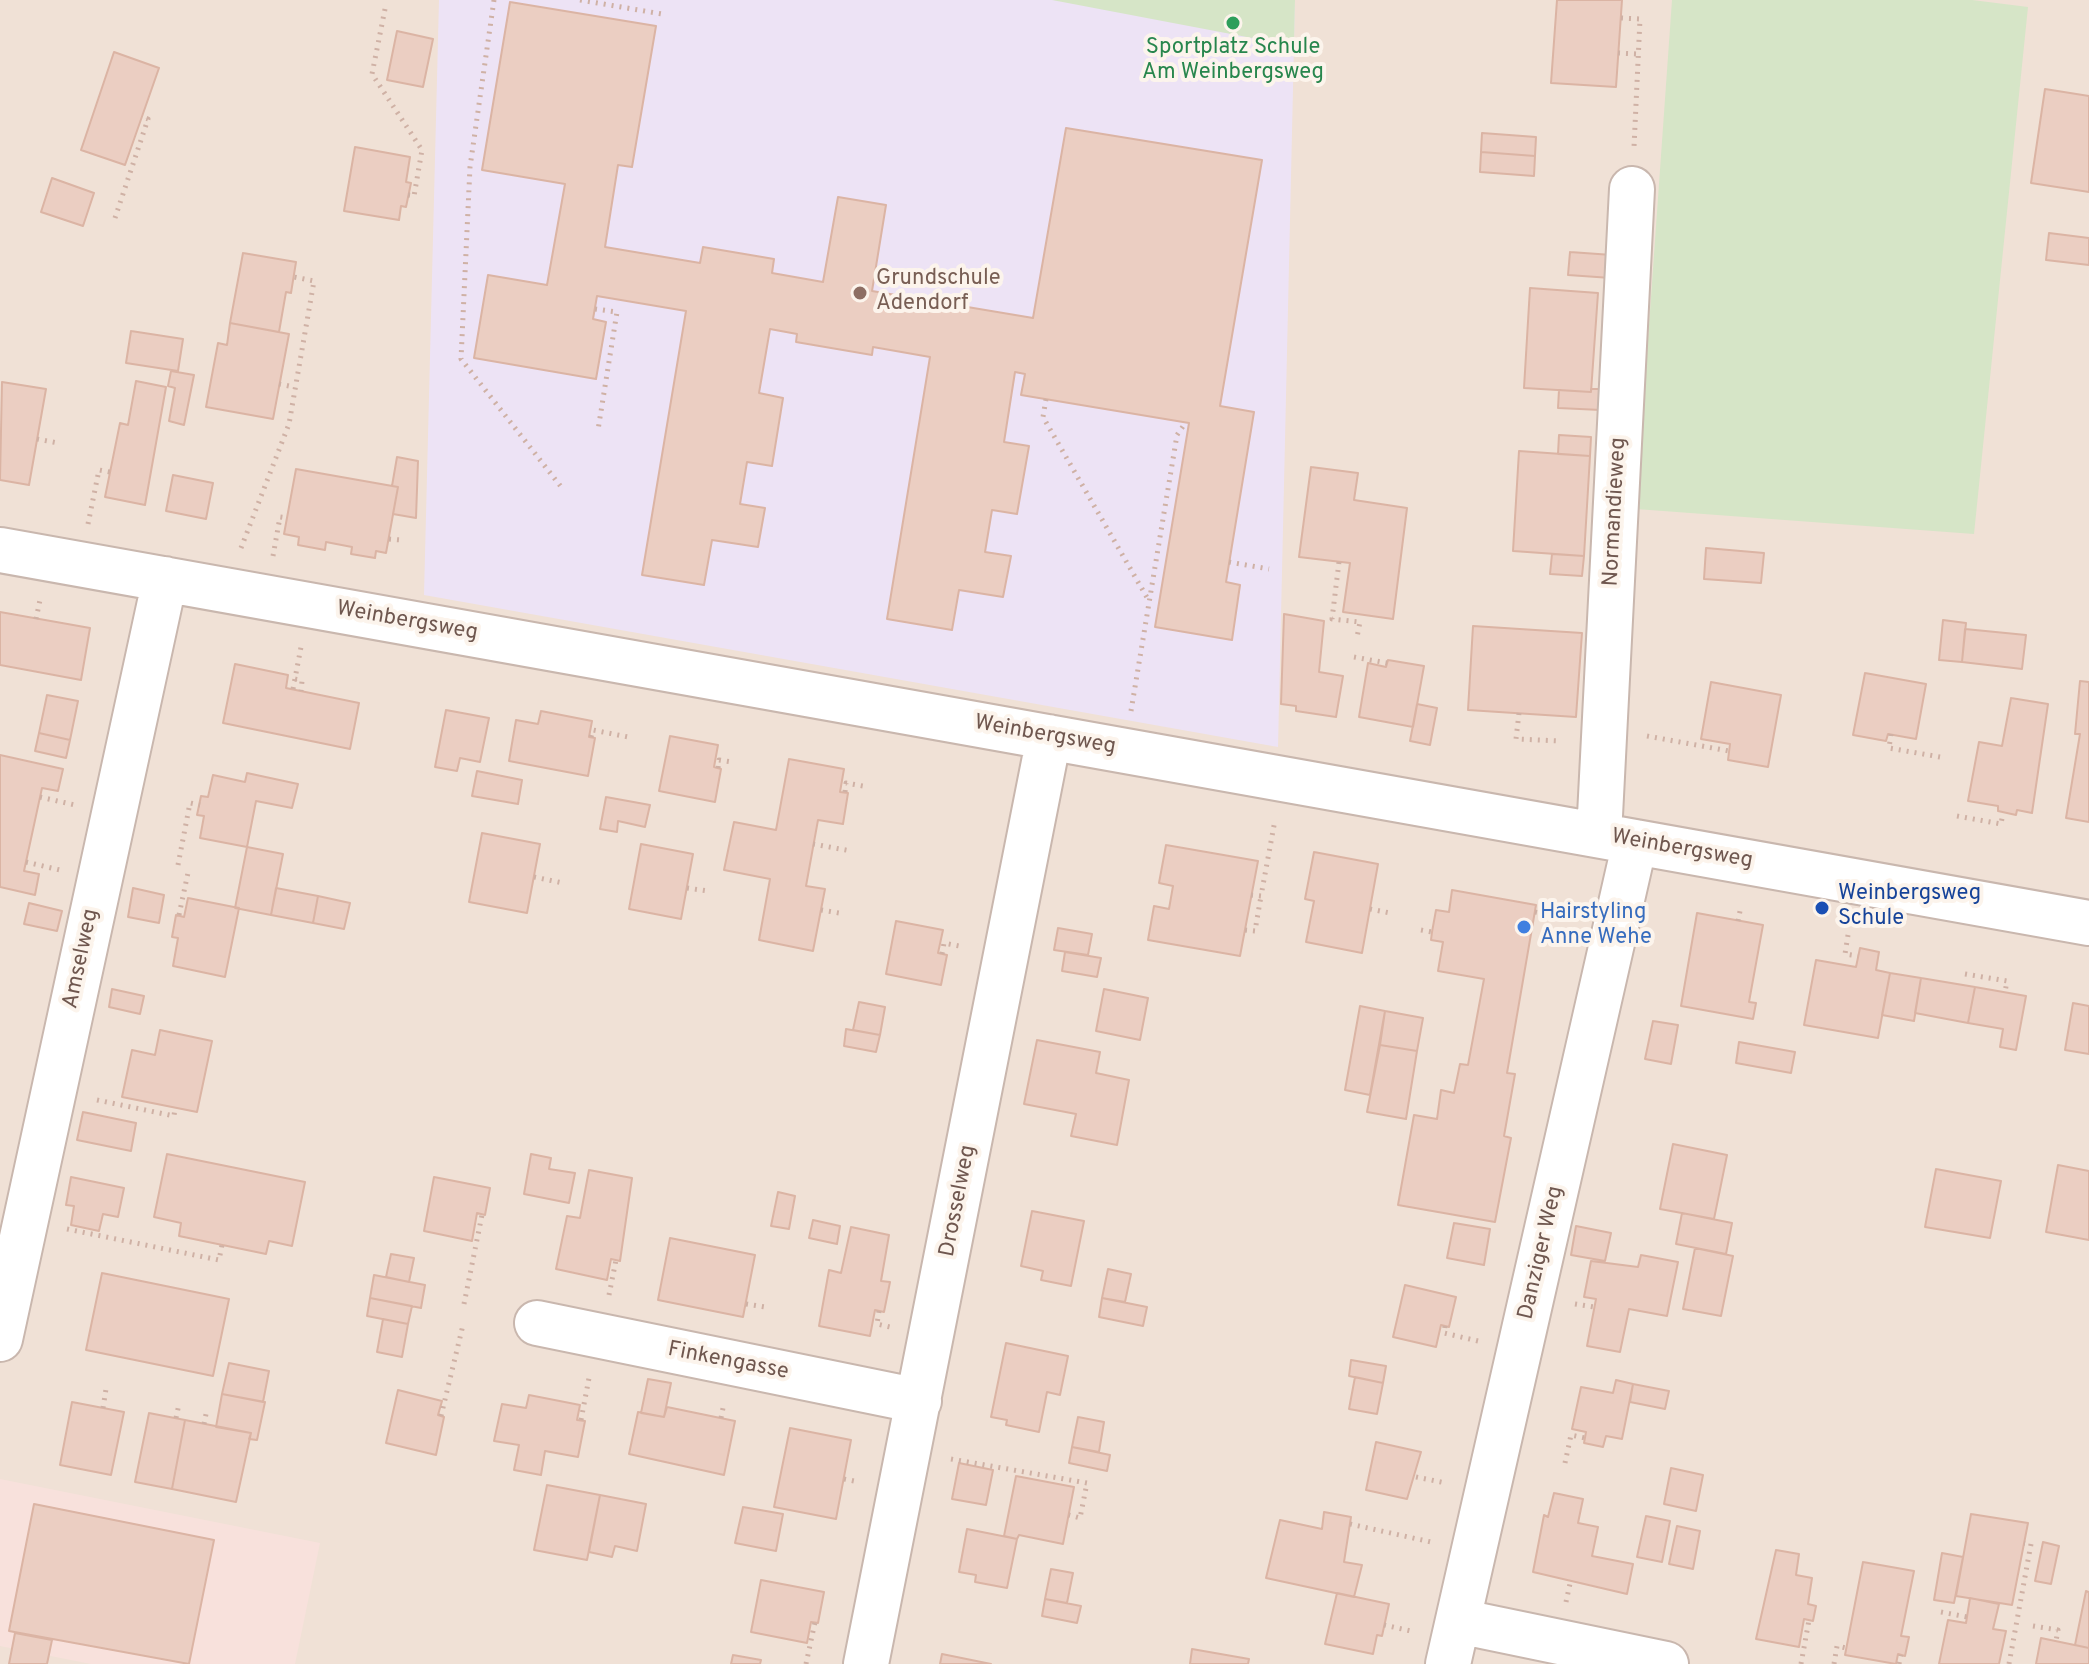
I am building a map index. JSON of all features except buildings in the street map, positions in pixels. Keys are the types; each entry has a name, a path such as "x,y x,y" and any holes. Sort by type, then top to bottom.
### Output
{"street":[{"name":"Normandieweg","path":"1617,838 1623,739 1632,189"},
{"name":"Weinbergsweg","path":"0,550 2089,923"},
{"name":"Amselweg","path":"0,1339 165,579"},
{"name":"Drosselweg","path":"866,1664 1049,737"},
{"name":"Danziger Weg","path":"1448,1664 1474,1552 1617,838"},
{"name":"Finkengasse","path":"537,1323 919,1401"},
{"path":"1458,1621 1666,1664"}],"path":[{"path":"494,0 470,167 461,359 562,488"},
{"path":"580,0 662,14"},
{"path":"385,9 372,74 422,150 414,196 408,195"},
{"path":"1621,18 1640,19 1632,189"},
{"path":"1618,53 1638,54"},
{"path":"115,218 148,119 142,117"},
{"path":"225,590 289,424 314,281 294,277"},
{"path":"595,309 617,312 598,430"},
{"path":"279,384 294,387"},
{"path":"1046,399 1043,417 1150,601"},
{"path":"1125,750 1177,435 1186,422"},
{"path":"37,439 58,443"},
{"path":"80,564 99,470 110,472"},
{"path":"389,539 401,540"},
{"path":"1229,562 1269,569"},
{"path":"1339,562 1332,619 1360,622 1357,637"},
{"path":"1354,657 1387,663"},
{"path":"295,679 302,681 301,691"},
{"path":"1519,713 1516,739 1623,739 1729,751"},
{"path":"591,737 593,730 628,737"},
{"path":"1891,734 1889,748 1940,757"},
{"path":"718,768 719,760 732,762"},
{"path":"1245,930 1255,931 1282,778"},
{"path":"845,792 846,783 863,786"},
{"path":"178,865 190,803 200,805"},
{"path":"1957,816 2001,824 2003,813"},
{"path":"813,844 851,851"},
{"path":"179,915 189,868"},
{"path":"534,877 563,883"},
{"path":"687,888 708,891"},
{"path":"1251,895 1261,896"},
{"path":"1370,909 1390,913"},
{"path":"821,910 839,913"},
{"path":"1421,930 1432,932"},
{"path":"1848,935 1845,954 1858,956"},
{"path":"1965,974 2007,981 2005,992"},
{"path":"54,1091 174,1116 175,1108"},
{"path":"464,1304 482,1215"},
{"path":"26,1220 219,1260 222,1245"},
{"path":"746,1304 765,1307"},
{"path":"441,1416 463,1325"},
{"path":"103,1408 106,1389"},
{"path":"176,1418 179,1404"},
{"path":"204,1424 207,1409"},
{"path":"1565,1463 1571,1435 1585,1438"},
{"path":"949,1467 951,1456 1087,1483 1080,1518 1069,1515"},
{"path":"844,1479 854,1481 851,1495"},
{"path":"1350,1524 1474,1552"},
{"path":"2009,1664 2031,1544 2024,1543"},
{"path":"1941,1612 1967,1617"},
{"path":"1801,1664 1809,1620"},
{"path":"806,1664 815,1622"},
{"path":"2033,1626 2058,1630 2056,1641"},
{"path":"1834,1664 1837,1646 1846,1648"},
{"path":"1899,1664 1901,1655"}],"shaded area":[{"path":"0,0 2089,0 2089,1664 0,1664"},
{"name":"Grundschule Adendorf","path":"439,0 1295,0 1278,747 424,595"},
{"path":"0,1479 320,1543 295,1664 91,1664 0,1646"}],"green space":[{"name":"Sportplatz Schule Am Weinbergsweg","path":"1052,0 1295,0 1294,46"},
{"path":"1672,0 1972,0 2028,7 1974,534 1636,509"}],"place":[{"name":"Sportplatz Schule Am Weinbergsweg","path":"1233,23"},
{"name":"Grundschule Adendorf","path":"860,293"},
{"name":"Weinbergsweg Schule","path":"1822,908"},
{"name":"Hairstyling Anne Wehe","path":"1524,927"}]}
